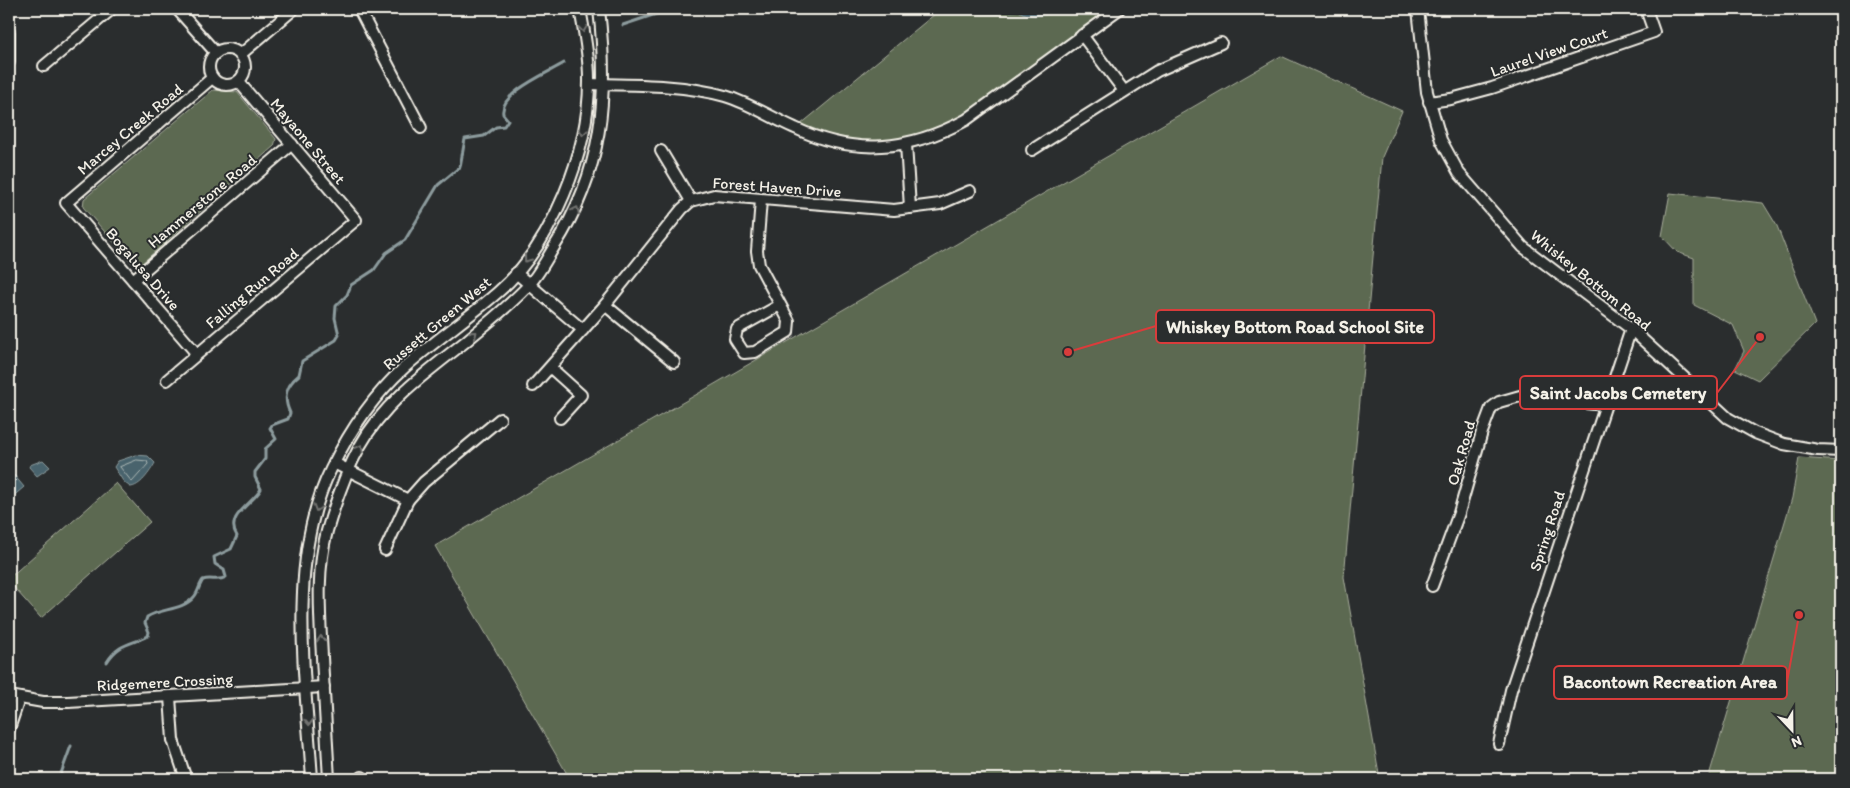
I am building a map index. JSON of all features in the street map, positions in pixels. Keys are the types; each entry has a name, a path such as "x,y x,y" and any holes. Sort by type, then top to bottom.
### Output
{"street":[{"path":"44,66 112,9"},
{"path":"177,9 216,53"},
{"path":"240,55 294,9"},
{"path":"359,9 421,128"},
{"name":"Russett Green West","path":"312,779 303,593 305,558 310,530 334,463 354,429 379,395 404,368 498,292 516,273 552,220 573,171 582,140 589,84 580,9"},
{"name":"Russett Green West","path":"329,779 320,574 327,531 349,470 361,444 400,396 528,286 567,228 594,164 601,133 604,84 599,9"},
{"path":"589,84 704,91 727,97 820,140 867,146 906,144 948,130 966,120 1119,9"},
{"name":"Whiskey Bottom Road","path":"1418,9 1429,102 1450,159 1483,203 1536,258 1630,329 1717,408 1741,426 1784,444 1841,452"},
{"name":"Laurel View Court","path":"1429,102 1450,99 1492,88 1654,32 1646,9"},
{"path":"9,32 9,62"},
{"path":"1082,35 1124,91"},
{"path":"1032,150 1157,71 1220,43"},
{"path":"225,49 240,55 245,66 242,77 238,81 227,85 216,82 212,78 209,68 216,53 225,49"},
{"name":"Marcey Creek Road","path":"66,203 212,78"},
{"name":"Mayaone Street","path":"238,81 356,220"},
{"name":"Hammerstone Road","path":"133,280 292,144"},
{"path":"906,144 910,208"},
{"path":"661,151 691,201"},
{"name":"Forest Haven Drive","path":"533,386 605,305 682,209 691,201 714,195 875,209 910,208 940,204 970,191"},
{"path":"761,200 757,251 759,265 789,321 788,332 755,352 744,353 735,339 737,329 780,306"},
{"name":"Bogalusa Drive","path":"66,203 197,354"},
{"name":"Falling Run Road","path":"167,380 356,220"},
{"path":"516,273 528,286 583,330"},
{"path":"605,305 674,362"},
{"name":"Spring Road","path":"1499,744 1511,690 1630,329"},
{"path":"550,368 580,395 560,418"},
{"name":"Oak Road","path":"1432,586 1459,513 1482,432 1492,408 1499,402 1520,396 1604,405"},
{"path":"385,550 408,500 442,465 500,419"},
{"path":"334,463 408,500"},
{"name":"Ridgemere Crossing","path":"14,698 68,702 324,687"},
{"path":"170,697 173,740 186,779"},
{"path":"9,729 14,698"}],"green space":[{"path":"941,9 1119,9 948,130 867,147 795,129"},
{"path":"1281,56 1402,111 1382,157 1344,577 1380,779 570,779 435,546"},
{"path":"213,90 237,92 276,139 274,146 141,264 132,263 83,207 84,199"},
{"path":"1670,193 1763,203 1777,226 1815,324 1758,380 1735,369 1744,351 1733,325 1694,305 1694,258 1677,252 1662,236"},
{"path":"1799,458 1841,461 1841,779 1708,779 1792,498"},
{"path":"116,483 150,522 41,618 9,582 9,578"}],"water":[{"path":"1017,9 1065,9 1047,15 1033,15"},
{"path":"136,455 148,456 155,463 141,482 130,487 123,481 114,467 118,461"},
{"path":"43,460 50,467 37,476 29,467"},
{"path":"14,475 24,487 10,499 9,480"}],"waterway":[{"path":"623,25 668,10 680,9"},
{"path":"946,9 998,13"},
{"path":"1010,11 1017,10"},
{"path":"107,662 120,648 148,636 149,632 145,623 147,617 189,602 203,580 226,577 224,570 215,564 214,557 231,549 237,536 234,522 241,511 261,489 255,477 255,472 265,459 265,449 276,439 270,428 272,425 288,419 290,413 286,402 287,392 291,383 299,375 302,361 336,340 339,335 335,318 336,306 347,295 351,285 374,270 386,253 405,240 438,185 460,167 465,139 484,136 496,127 504,126 508,120 503,114 504,106 516,91 564,63"},
{"path":"59,779 71,746"}],"place":[{"name":"Saint Jacobs Cemetery","path":"1760,337"},
{"name":"Whiskey Bottom Road School Site","path":"1068,352"},
{"name":"Bacontown Recreation Area","path":"1799,615"}]}
